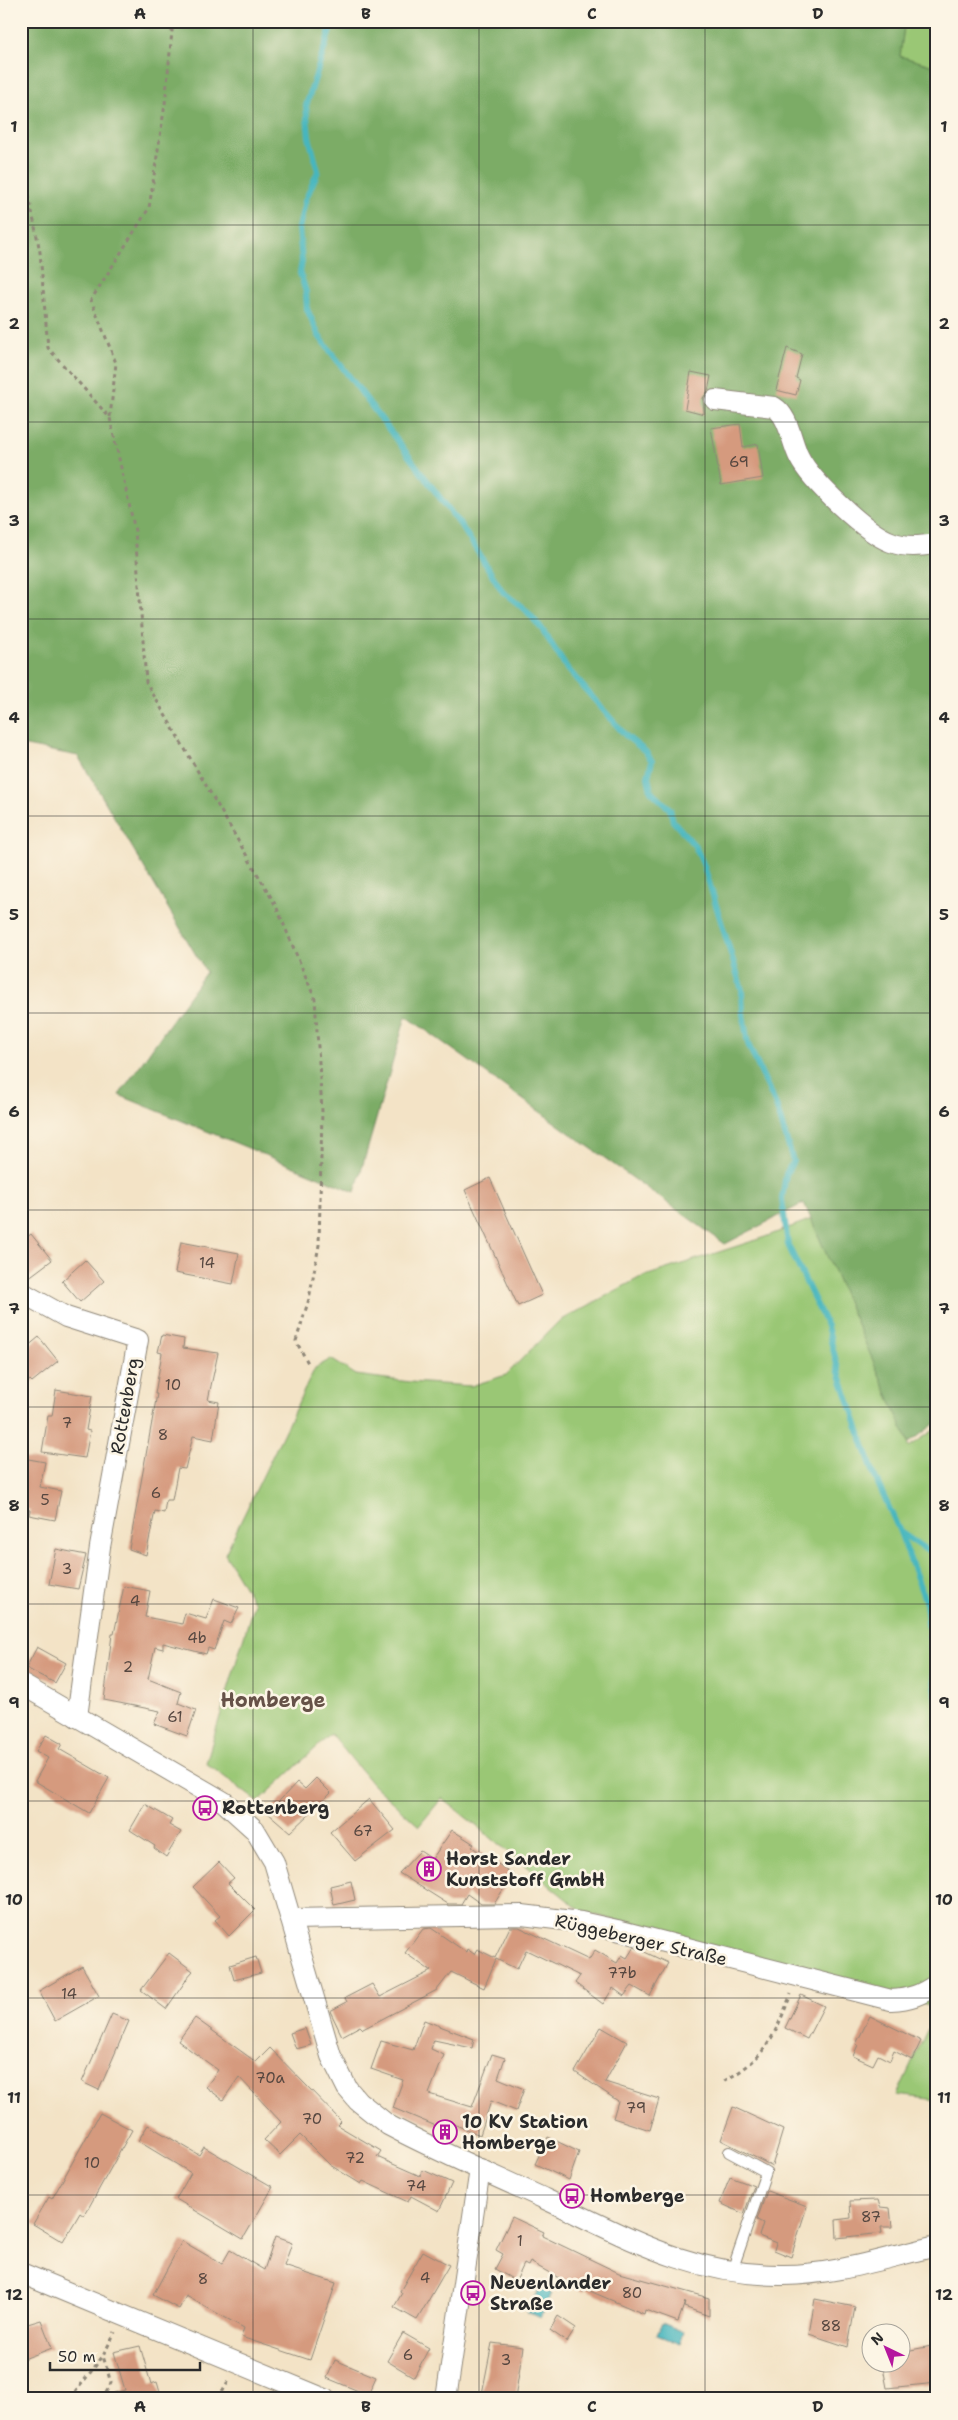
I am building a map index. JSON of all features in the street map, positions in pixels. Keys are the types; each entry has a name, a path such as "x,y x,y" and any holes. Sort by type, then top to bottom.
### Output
{"street":[{"path":"715,400 774,407 782,412 803,465 830,496 890,542 909,547 937,544"},
{"name":"Rottenberg","path":"21,1292 66,1317 138,1340 100,1548 77,1717"},
{"path":"21,1684 224,1802 254,1830 274,1862 292,1919 325,2042 348,2088 358,2101 388,2125 629,2239 679,2260 761,2275 813,2273 937,2246"},
{"name":"Rüggeberger Straße","path":"292,1919 522,1915 590,1924 891,2000 923,1994 937,1984"},
{"path":"446,2399 480,2169"},
{"path":"21,2273 325,2399"}],"lane":[{"path":"729,2152 766,2172 732,2271"}],"path":[{"path":"173,21 165,104 150,208 91,300 116,363 110,418 135,531 146,682 276,906 315,999 322,1111 319,1245 309,1299 296,1342 308,1363"},
{"path":"21,156 40,252 48,348 110,418"},
{"path":"724,2081 747,2065 767,2046 774,2037 804,1979"},
{"path":"70,2399 103,2356 123,2315"},
{"path":"102,2399 111,2383 103,2356"}],"green space":[{"path":"21,21 905,21 900,56 937,67 937,1422 909,1443 804,1203 725,1244 406,1016 355,1192 119,1095 206,972 78,756 21,745"},
{"path":"905,21 937,21 937,67 899,56"},
{"path":"871,1196 909,1447 937,1428 937,2007 581,1911 442,1798 419,1826 373,1785 331,1734 258,1802 206,1763 254,1603 225,1554 315,1368 331,1359 356,1375 410,1382 471,1386 506,1375 558,1322 639,1278 765,1237"},
{"path":"937,2009 937,2100 897,2095"}],"water":[{"path":"539,2288 551,2293 540,2318 527,2312"},
{"path":"662,2323 684,2332 680,2344 657,2335"}],"building":[{"path":"787,348 802,354 796,378 800,380 796,395 776,390"},
{"path":"691,372 711,376 708,391 703,398 704,414 685,409"},
{"path":"740,424 743,447 758,444 763,478 721,485 711,428"},
{"path":"490,1178 542,1295 518,1306 465,1190"},
{"path":"31,1234 52,1260 24,1281 21,1280 21,1242"},
{"path":"181,1242 239,1253 233,1284 175,1273"},
{"path":"85,1260 104,1281 80,1302 62,1281"},
{"path":"162,1335 184,1339 183,1348 218,1353 208,1400 219,1402 213,1440 193,1436 185,1469 178,1468 172,1500 166,1500 164,1513 155,1511 146,1555 129,1549 157,1394 155,1394 162,1353 158,1352"},
{"path":"39,1337 58,1361 32,1382 30,1380 21,1387 21,1352"},
{"path":"56,1390 92,1396 86,1430 90,1431 85,1458 42,1452 48,1416 52,1416"},
{"path":"23,1458 45,1462 40,1487 61,1491 55,1520 29,1515 30,1510 21,1508"},
{"path":"56,1549 86,1555 78,1589 49,1584"},
{"path":"124,1586 150,1591 145,1617 182,1624 185,1613 206,1619 214,1599 239,1608 231,1624 224,1621 214,1650 208,1648 206,1654 163,1643 163,1649 155,1647 148,1679 181,1692 178,1703 196,1710 187,1736 154,1724 160,1711 104,1700 112,1634 114,1634"},
{"path":"37,1647 66,1663 55,1683 26,1668"},
{"path":"46,1735 62,1744 59,1749 109,1778 89,1813 35,1781 48,1758 36,1751"},
{"path":"316,1778 331,1793 290,1832 268,1813 297,1782 305,1789"},
{"path":"369,1799 395,1830 355,1861 330,1832"},
{"path":"145,1804 172,1820 169,1825 181,1832 166,1857 154,1848 155,1846 130,1830"},
{"path":"452,1830 474,1844 472,1847 513,1874 494,1904 481,1904 467,1894 461,1904 448,1904 399,1873 420,1851 432,1859"},
{"path":"219,1862 234,1878 228,1883 255,1910 229,1936 215,1920 220,1916 193,1887"},
{"path":"351,1881 355,1900 334,1905 330,1886"},
{"path":"510,1927 519,1927 589,1960 595,1950 617,1963 622,1955 627,1958 634,1947 668,1963 650,1996 632,1986 624,1996 613,1988 603,2004 575,1983 580,1976 526,1950 517,1969 496,1959 484,1988 451,1972 437,1990 363,2029 360,2026 342,2036 330,2011 347,2002 345,1998 372,1984 380,1997 431,1971 405,1953 423,1929 431,1928 466,1952 467,1949 474,1954 477,1949 495,1958"},
{"path":"169,1953 193,1971 166,2009 141,1990"},
{"path":"256,1957 261,1973 234,1980 230,1965"},
{"path":"82,1966 99,1996 55,2021 39,1991"},
{"path":"801,1995 824,2006 807,2039 785,2028"},
{"path":"112,2014 129,2021 99,2090 82,2082"},
{"path":"870,2016 921,2041 912,2060 894,2051 890,2061 878,2055 873,2065 853,2056 858,2045 856,2044"},
{"path":"195,2018 256,2062 270,2048 341,2121 337,2125 381,2151 377,2157 420,2176 423,2170 452,2183 439,2211 411,2196 408,2202 363,2181 361,2184 330,2165 300,2135 280,2155 264,2140 281,2122 239,2077 223,2100 206,2087 218,2070 178,2041"},
{"path":"424,2020 474,2039 472,2048 434,2040 431,2049 444,2055 429,2094 472,2107 492,2054 505,2058 498,2078 524,2089 516,2111 491,2101 480,2135 451,2123 448,2131 393,2108 403,2080 371,2069 381,2041 413,2050"},
{"path":"601,2027 627,2042 605,2082 659,2099 650,2130 613,2118 618,2101 575,2072"},
{"path":"305,2028 311,2045 296,2049 290,2033"},
{"path":"733,2107 783,2130 772,2166 721,2140"},
{"path":"100,2113 132,2130 84,2216 80,2213 63,2242 33,2224 49,2197 52,2199"},
{"path":"148,2125 199,2155 204,2147 273,2187 243,2239 176,2199 191,2173 138,2141"},
{"path":"548,2137 579,2152 569,2180 535,2164"},
{"path":"730,2177 754,2186 744,2214 720,2203"},
{"path":"767,2191 807,2206 791,2257 774,2250 776,2243 759,2236 763,2223 757,2220"},
{"path":"878,2200 880,2207 890,2208 892,2227 881,2227 882,2233 837,2238 836,2220 851,2218 850,2201"},
{"path":"512,2217 544,2232 542,2236 619,2273 709,2298 709,2316 684,2307 685,2302 678,2322 645,2310 644,2314 585,2289 584,2292 530,2262 528,2266 524,2264 516,2281 495,2269 503,2254 496,2250"},
{"path":"275,2237 292,2243 284,2266 336,2283 310,2360 241,2337 244,2328 186,2296 179,2309 153,2295 182,2241 222,2264 230,2250 264,2270"},
{"path":"423,2251 449,2265 417,2320 394,2307 402,2293 400,2291"},
{"path":"815,2299 855,2307 848,2347 809,2334"},
{"path":"558,2316 576,2328 567,2342 550,2330"},
{"path":"41,2320 52,2348 21,2360 21,2326"},
{"path":"403,2333 429,2348 414,2377 387,2361"},
{"path":"492,2343 523,2347 515,2399 481,2399"},
{"path":"937,2345 937,2383 887,2388 884,2372 910,2372 910,2350"},
{"path":"140,2346 151,2384 157,2382 162,2399 115,2399 114,2393 125,2390 114,2352"},
{"path":"335,2360 376,2377 368,2395 327,2378"}],"waterway":[{"path":"333,21 306,106 309,137 318,171 305,201 299,228 302,261 300,273 306,292 307,309 319,336 462,527 503,592 526,610 542,629 566,667 626,736 645,751 652,761 648,777 651,791 670,809 673,821 695,846 704,866 742,990 743,1014 748,1044 776,1105 793,1161 786,1174 782,1199 788,1245 827,1326 839,1372 875,1477 900,1532 925,1549 937,1552"},
{"path":"900,1532 926,1603 937,1703"}],"place":[{"name":"Rottenberg","path":"205,1808"},
{"name":"Horst Sander Kunststoff GmbH","path":"429,1869"},
{"name":"10 KV Station Homberge","path":"445,2132"},
{"name":"Homberge","path":"572,2196"},
{"name":"Neuenlander Straße","path":"473,2293"}],"district":[{"name":"Homberge","path":"273,1700"}]}
